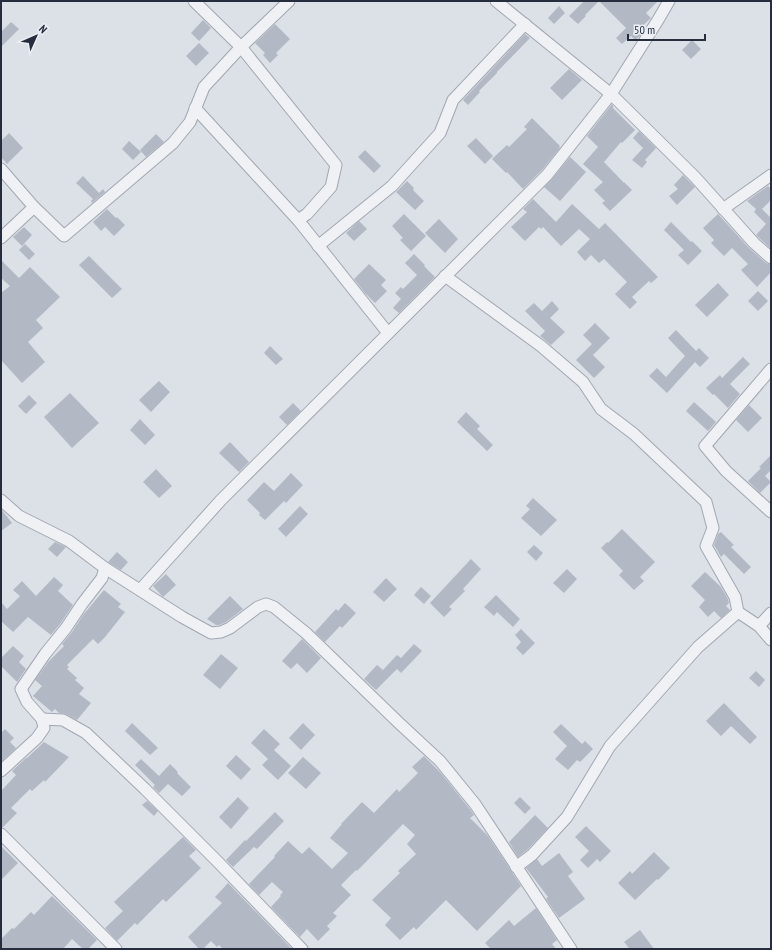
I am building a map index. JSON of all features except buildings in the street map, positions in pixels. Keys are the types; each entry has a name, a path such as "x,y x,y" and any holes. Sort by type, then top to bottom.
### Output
{"street":[{"path":"194,1 241,47 336,165 331,188 307,214 298,220"},
{"path":"1,169 34,207 64,236 173,143 190,122 204,87 241,47 289,1"},
{"path":"496,1 611,94 695,177 754,243 771,258"},
{"path":"140,590 220,500 547,175 611,94 669,1"},
{"path":"318,246 392,186 440,133 453,100 525,24"},
{"path":"196,108 298,220 388,333"},
{"path":"723,209 771,175"},
{"path":"1,238 34,207"},
{"path":"445,276 541,346 583,382 600,409 634,434 706,502 713,528 706,546 734,597 738,612 759,626 771,640"},
{"path":"771,369 705,446 726,471 771,512"},
{"path":"1,500 19,516 69,541 105,568 182,617 211,633 221,632 230,628 258,607 266,604 274,607 306,633 398,723 440,761 475,804 571,949"},
{"path":"1,771 37,738 44,728 42,719 27,702 21,689 102,578 105,568"},
{"path":"516,867 532,855 567,816 610,746 698,646 738,612"},
{"path":"759,626 771,613"},
{"path":"42,719 63,720 86,733 145,789 302,949"},
{"path":"1,834 116,949"}]}
